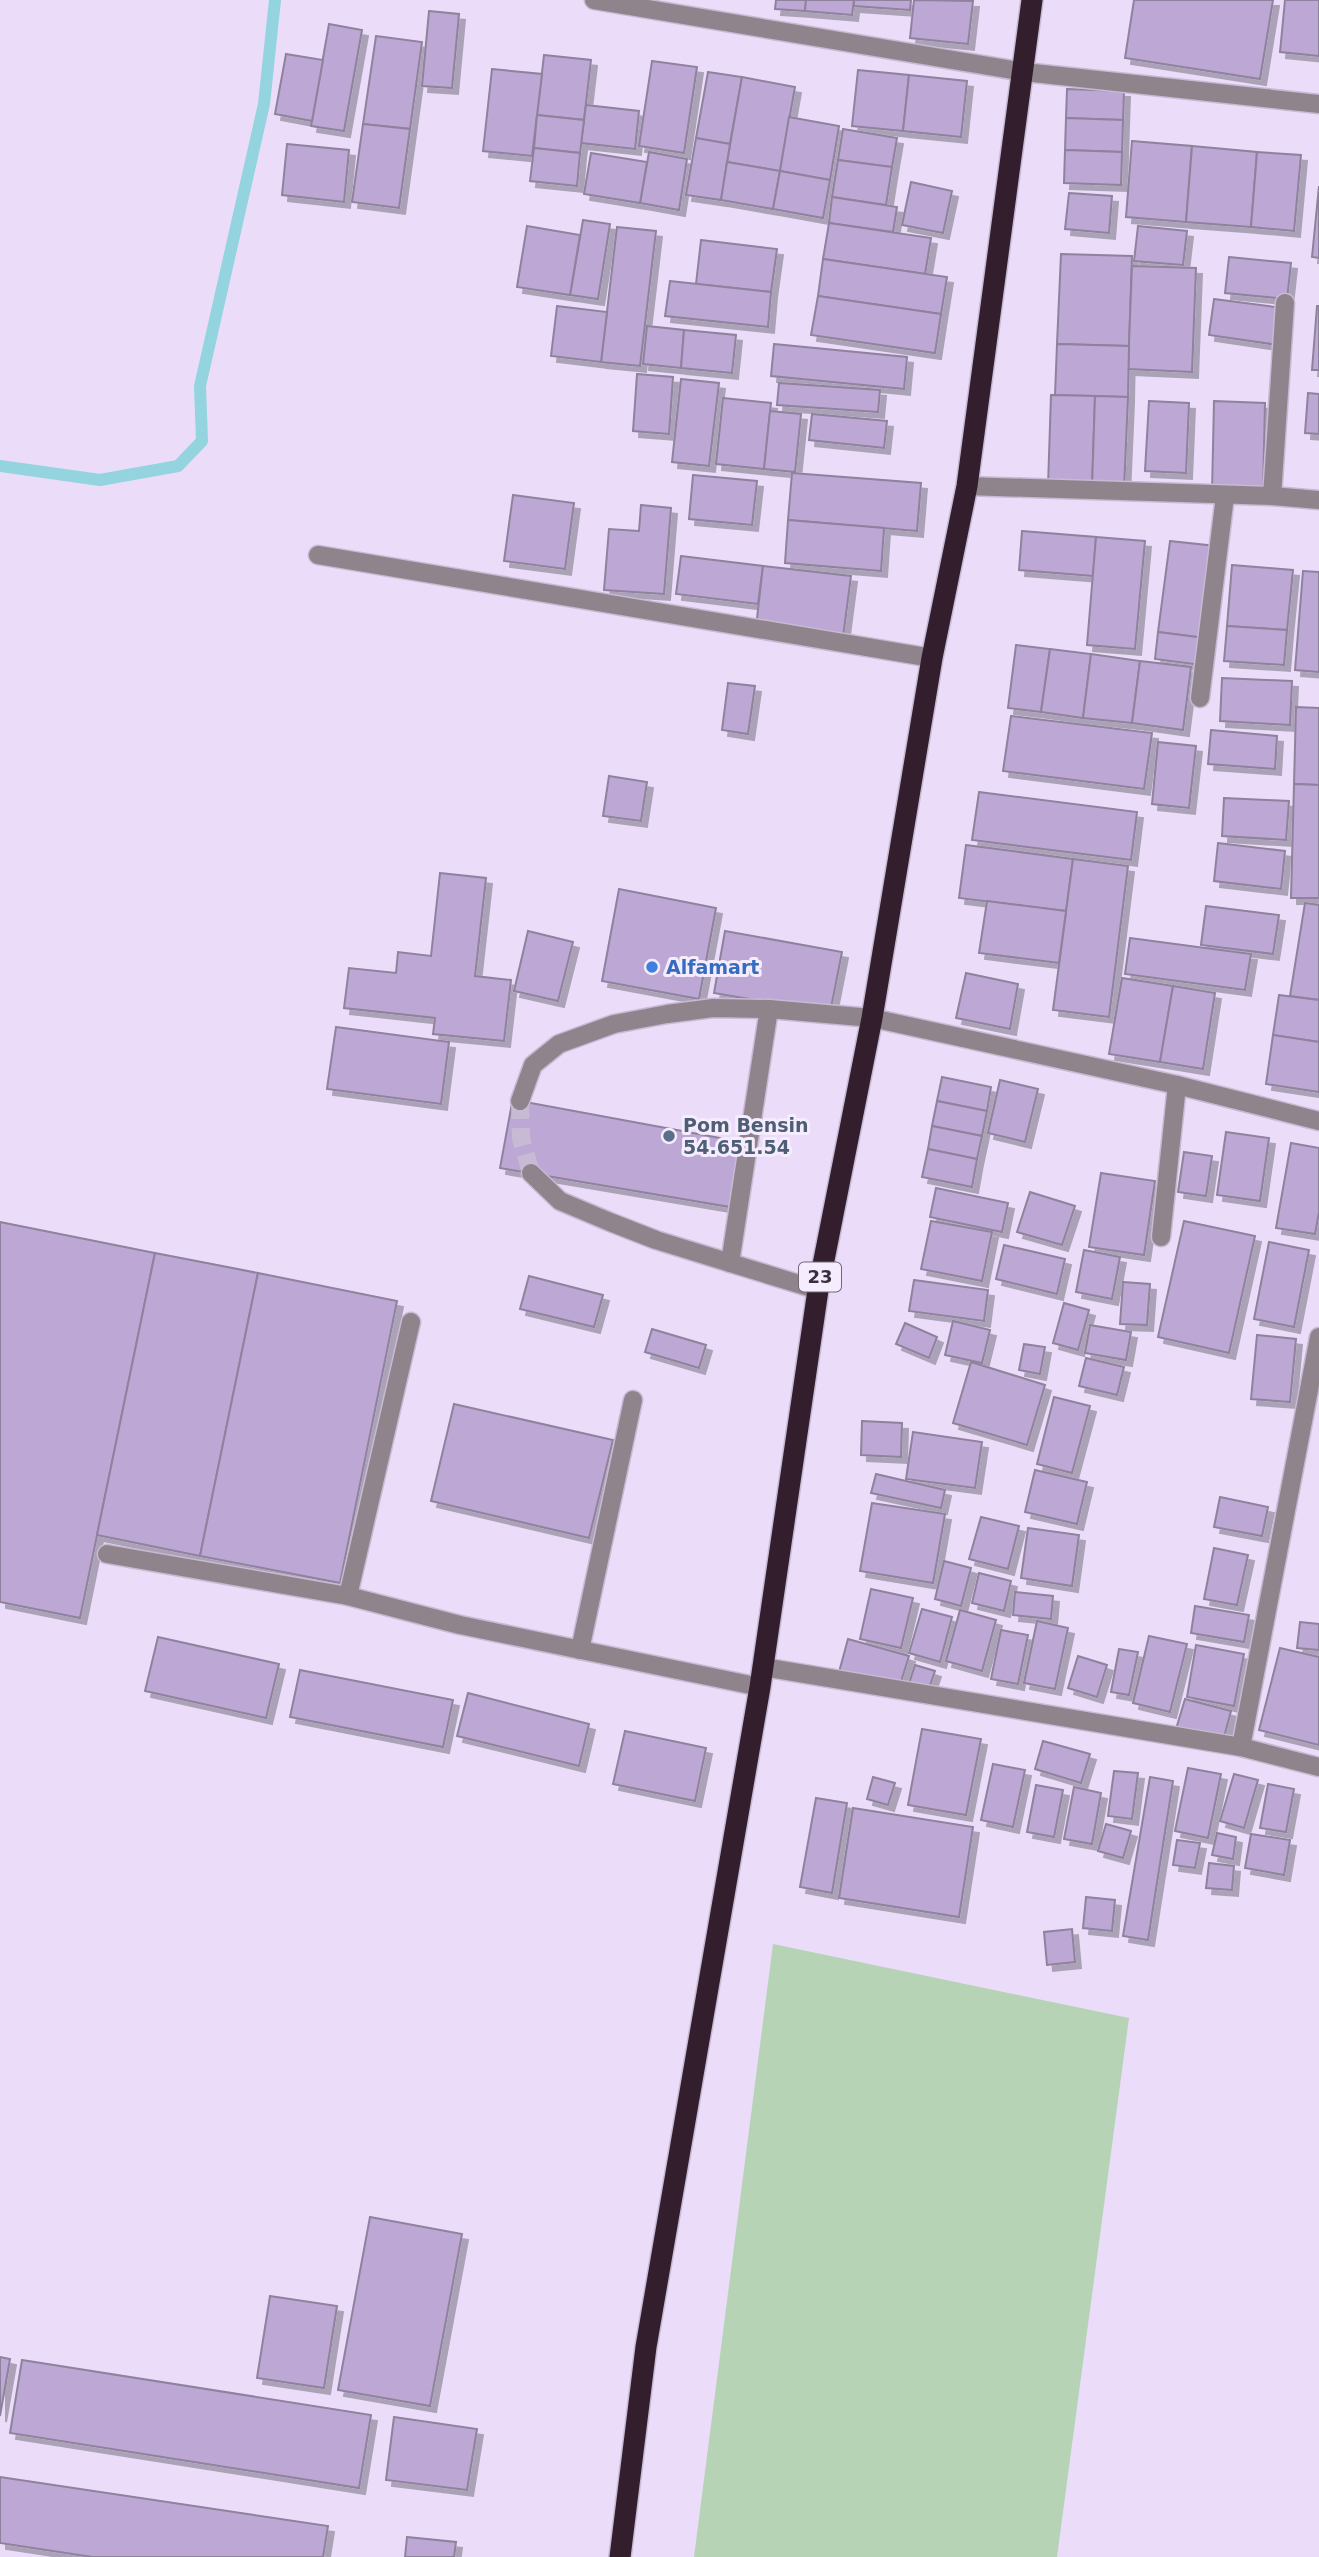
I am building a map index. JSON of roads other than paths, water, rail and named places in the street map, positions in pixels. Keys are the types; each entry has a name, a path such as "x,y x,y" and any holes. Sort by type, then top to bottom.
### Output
{"highway":[{"name":"23","path":"620,2557 646,2347 762,1677 818,1290 872,1018 932,658 967,486 1032,0"}],"street":[{"path":"594,0 627,3 1024,72 1319,104"},
{"path":"1272,496 1285,303"},
{"path":"967,486 1272,496 1319,500"},
{"path":"1200,698 1225,496"},
{"path":"318,555 932,658"},
{"path":"520,1101 533,1065 559,1044 614,1024 667,1014 713,1008 769,1009 872,1018 1177,1085 1319,1121"},
{"path":"730,1263 769,1009"},
{"path":"1161,1237 1177,1085"},
{"path":"531,1172 560,1201 656,1240 818,1290"},
{"path":"348,1596 411,1322"},
{"path":"1241,1747 1319,1337"},
{"path":"580,1650 633,1400"},
{"path":"107,1554 348,1596 460,1625 580,1650 1241,1747 1319,1768"}],"waterway":[{"path":"0,466 100,480 178,466 202,441 200,386 264,104 275,0"}],"tunnel":[{"path":"520,1101 521,1138 531,1173"}],"place":[{"name":"Alfamart","path":"652,967"},
{"name":"Pom Bensin 54.651.54","path":"669,1136"}]}
